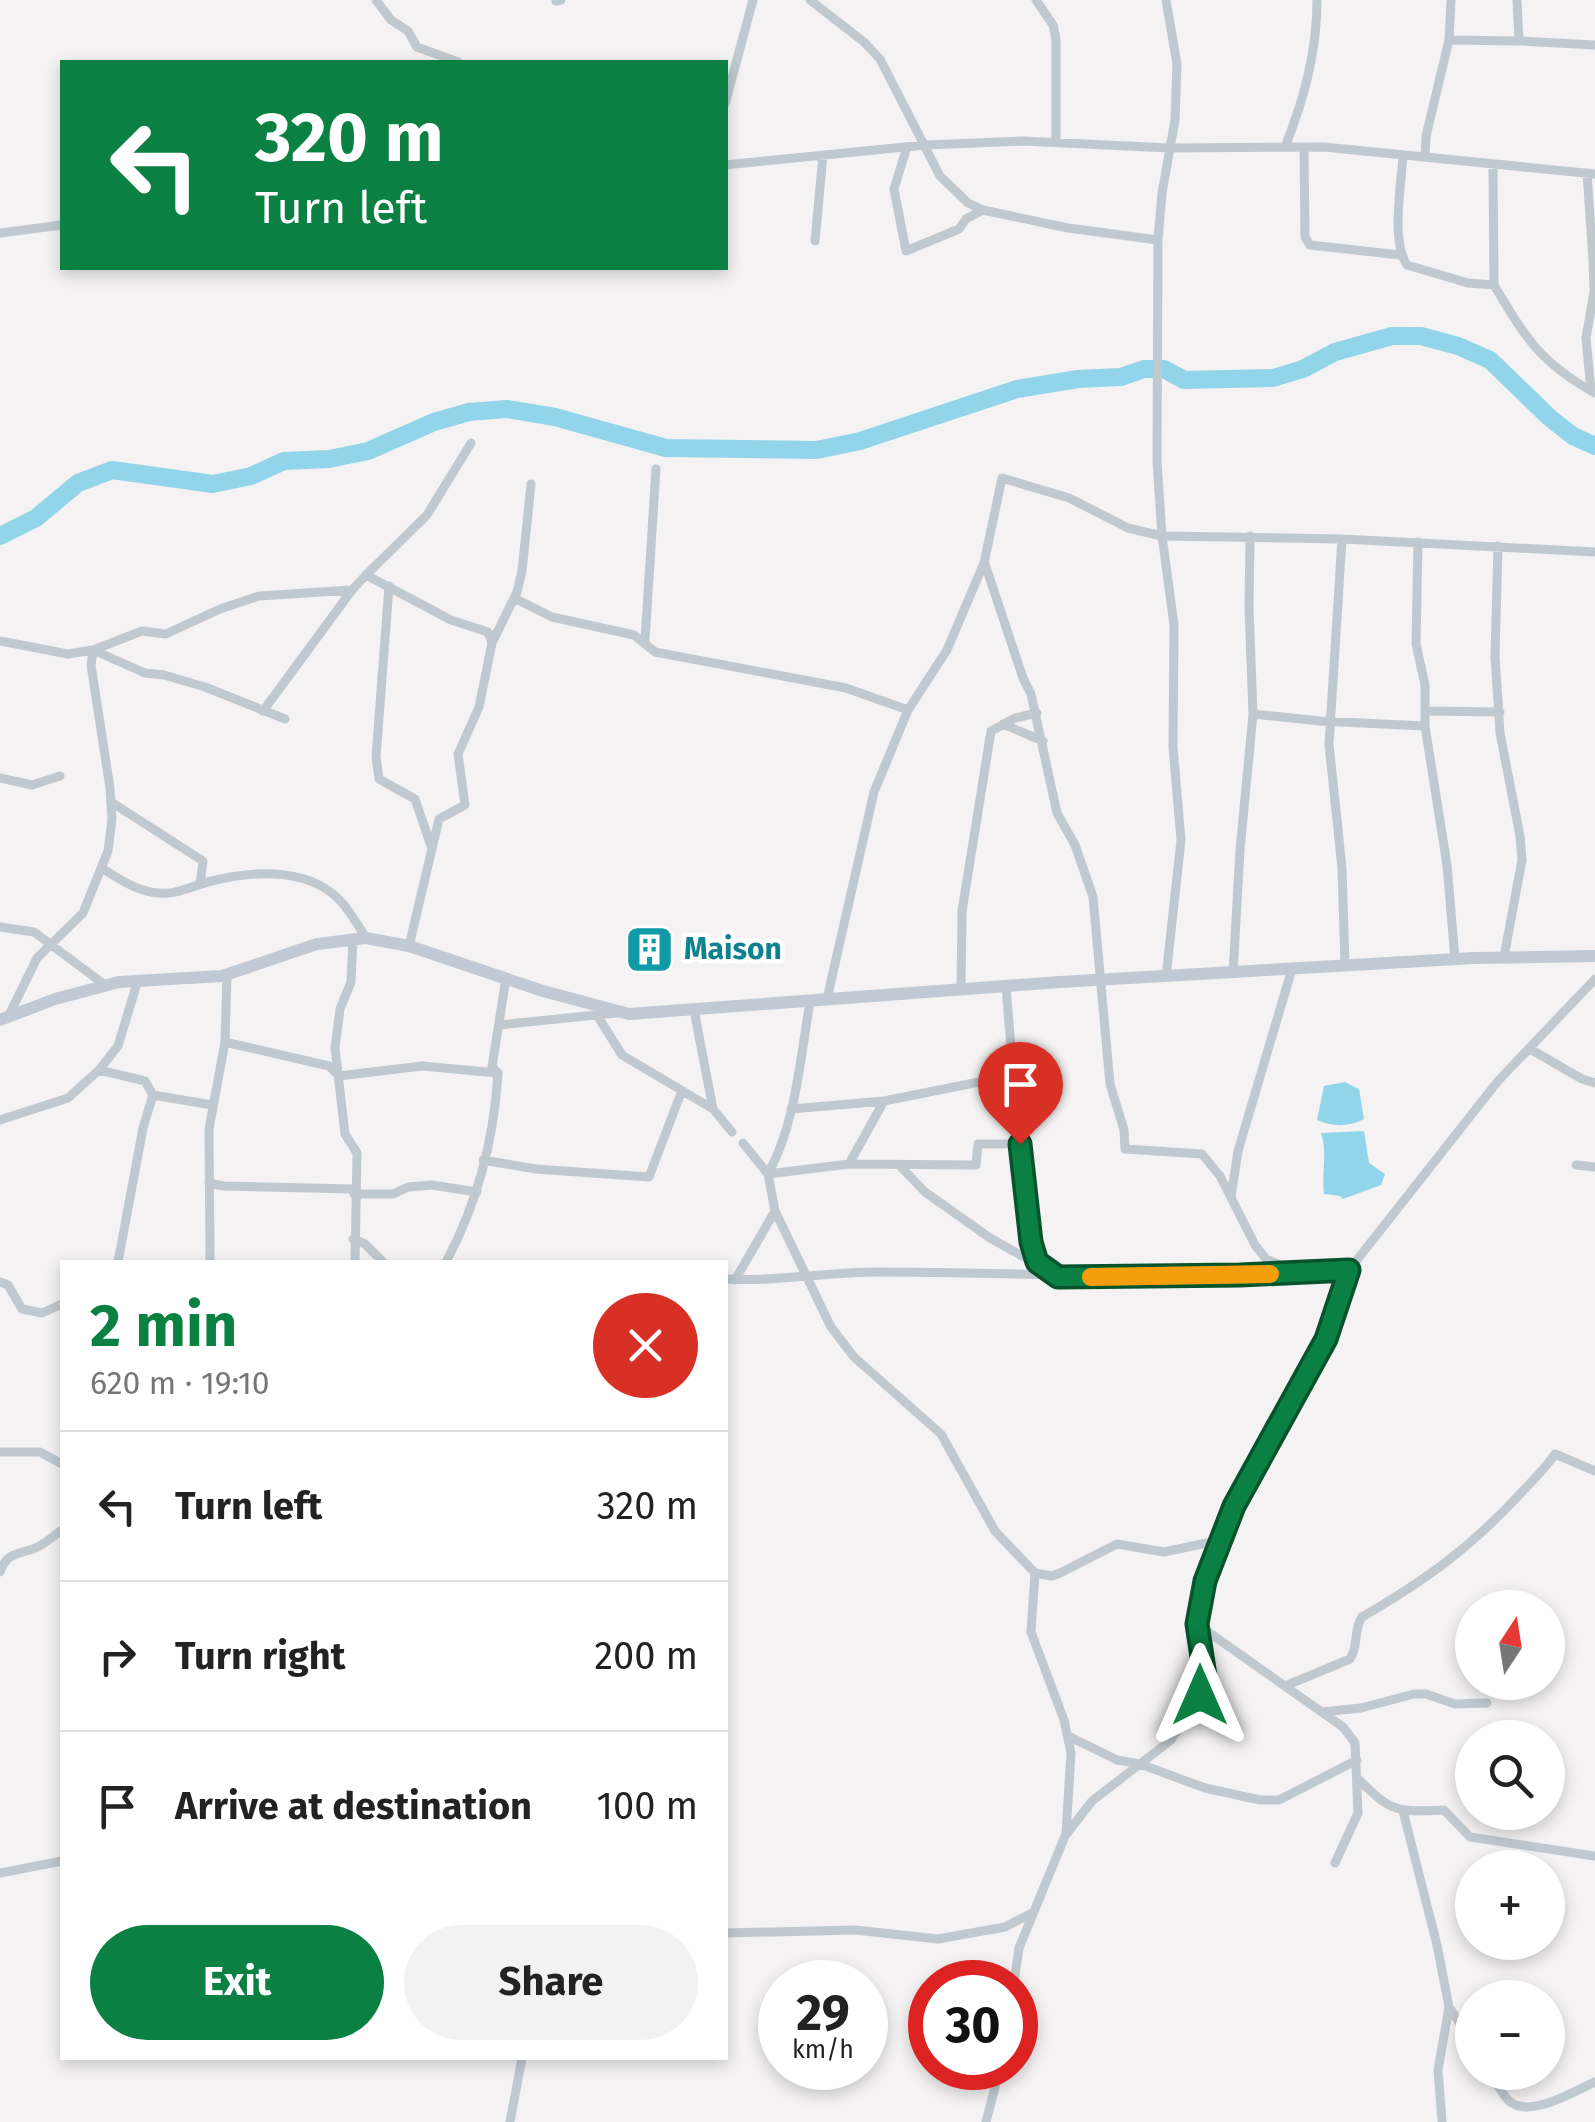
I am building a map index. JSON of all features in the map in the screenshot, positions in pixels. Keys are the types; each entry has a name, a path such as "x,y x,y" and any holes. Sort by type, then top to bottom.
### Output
{"street":[{"path":"376,0 390,20 408,31 417,47 453,60"},
{"path":"728,92 752,0"},
{"path":"810,0 880,59 940,176 957,195 983,210 1068,228 1158,240"},
{"path":"826,11 836,0"},
{"path":"1036,0 1053,26 1056,40 1056,142"},
{"path":"1166,0 1176,64 1175,120 1168,148 1158,240 1157,461 1174,626 1173,747 1181,840 1166,976"},
{"path":"1285,147 1314,54 1317,0"},
{"path":"1424,157 1449,40 1450,0"},
{"path":"1516,0 1519,41"},
{"path":"1449,40 1595,45"},
{"path":"728,165 924,145 1056,142 1168,148 1304,147 1591,174 1594,292 1586,338 1593,392"},
{"path":"907,147 894,189 906,251 959,229 966,219 983,210"},
{"path":"1304,147 1305,238 1310,245 1400,255"},
{"path":"815,240 823,155"},
{"path":"1403,156 1400,255 1407,266 1494,286"},
{"path":"1493,165 1494,286 1524,336 1540,354 1593,392"},
{"path":"0,233 60,225"},
{"path":"263,711 352,590 427,516 471,443"},
{"path":"644,640 656,469"},
{"path":"827,998 874,792 908,710 947,650 984,563 1002,478 1069,498 1128,528 1162,536 1342,539 1595,552"},
{"path":"409,946 438,820 465,806 458,754 479,707 492,642 514,598 522,570 531,484"},
{"path":"1233,973 1253,714 1248,608 1250,536"},
{"path":"1342,539 1329,744 1342,868 1345,966"},
{"path":"1418,542 1416,644 1425,685 1425,726 1447,864 1454,959"},
{"path":"1498,546 1495,656 1500,734 1522,860 1504,957"},
{"path":"984,563 1037,712 1057,813 1094,897 1110,1084 1126,1150 1202,1154 1220,1176 1231,1204 1266,1259 1301,1274"},
{"path":"366,575 451,620 488,632 492,642"},
{"path":"389,586 376,758 379,779 415,799 432,848"},
{"path":"0,641 68,654 93,650 142,630 166,634 260,596 352,590"},
{"path":"514,598 552,617 634,635 655,652 846,688 908,710"},
{"path":"93,650 145,674 206,687 285,719"},
{"path":"4,1018 37,958 83,912 108,852 111,802 91,665 93,650"},
{"path":"1425,711 1500,712"},
{"path":"961,990 962,912 991,732 1037,712"},
{"path":"1253,714 1425,726"},
{"path":"1003,724 1043,741"},
{"path":"0,778 32,785 60,776"},
{"path":"111,802 203,861 200,884"},
{"path":"102,868 128,885 156,894 239,874 271,874 312,880 342,902 360,938 336,1027 335,1048 345,1134 357,1153 355,1260"},
{"path":"0,927 34,932 105,985"},
{"path":"4,1018 105,985 227,975 317,944 360,938 409,946 619,1013"},
{"path":"499,1025 619,1013 1100,980 1454,959 1595,956"},
{"path":"1231,1204 1230,1186 1238,1151 1292,969"},
{"path":"210,1260 212,1106 225,1042 227,975"},
{"path":"447,1260 467,1222 495,1117 498,1073 492,1067 506,978"},
{"path":"0,1120 68,1098 99,1070 118,1046 138,980"},
{"path":"1017,1960 1032,1913 1065,1836 1092,1801 1171,1740 1200,1695 1205,1676 1197,1624 1205,1581 1258,1460 1326,1339 1349,1270 1498,1081 1595,980"},
{"path":"1006,986 1031,1242 1037,1262"},
{"path":"768,1174 780,1152 791,1109 810,1002"},
{"path":"694,1010 714,1109"},
{"path":"597,1015 622,1055 714,1109 732,1132"},
{"path":"225,1042 329,1066 339,1076"},
{"path":"1530,1049 1595,1083"},
{"path":"339,1076 422,1066 498,1073"},
{"path":"99,1070 145,1081 153,1095 142,1128 118,1260"},
{"path":"791,1109 884,1101 1014,1075"},
{"path":"483,1160 536,1169 646,1178 651,1174 682,1093"},
{"path":"153,1095 212,1106"},
{"path":"850,1164 884,1101"},
{"path":"743,1144 768,1174 775,1211 831,1328 854,1357 940,1434 995,1531 1035,1573 1060,1574 1117,1544 1164,1552 1221,1540"},
{"path":"768,1174 850,1164 976,1165 978,1144 1020,1144"},
{"path":"899,1165 925,1192 990,1238 1058,1277"},
{"path":"1576,1165 1595,1167"},
{"path":"209,1183 394,1194 408,1187 432,1185 477,1192"},
{"path":"730,1280 775,1211"},
{"path":"353,1239 366,1244 381,1260"},
{"path":"730,1280 874,1272 1058,1277 1349,1270"},
{"path":"0,1282 8,1285 22,1308 42,1313 60,1305"},
{"path":"0,1452 40,1452 60,1463"},
{"path":"1285,1686 1350,1659 1362,1617 1426,1580 1461,1551 1546,1469 1556,1454 1595,1471"},
{"path":"0,1572 5,1558 36,1548 60,1531"},
{"path":"1035,1573 1031,1632 1068,1736 1071,1782 1065,1836"},
{"path":"1197,1624 1343,1727 1355,1742 1358,1813 1335,1863"},
{"path":"1322,1712 1361,1708 1414,1694 1454,1704 1488,1702"},
{"path":"1068,1736 1104,1756 1140,1764 1205,1788 1260,1800 1279,1800 1357,1760"},
{"path":"1357,1778 1383,1804 1403,1811 1444,1810 1470,1838 1595,1856"},
{"path":"1403,1811 1449,2006 1438,2070 1442,2121"},
{"path":"0,1872 60,1861"},
{"path":"728,1934 855,1930 938,1939 1005,1926 1032,1913"},
{"path":"1449,2006 1455,2015"},
{"path":"510,2122 522,2060"},
{"path":"1501,2090 1518,2106 1540,2105 1595,2082"},
{"path":"986,2122 994,2090"}],"water":[{"path":"1345,1082 1359,1089 1364,1119 1340,1125 1317,1120 1324,1086"},
{"path":"1364,1131 1369,1163 1385,1174 1381,1185 1343,1199 1324,1194 1321,1133"}],"waterway":[{"path":"0,536 36,518 78,483 112,470 213,484 251,476 284,461 329,459 368,451 434,422 469,412 507,409 555,417 666,448 817,450 860,441 1017,389 1121,377 1144,369 1164,369 1184,380 1273,378 1303,369 1335,352 1392,336 1421,336 1490,360 1550,418 1573,436 1595,446"}],"slow traffic":[{"path":"1091,1277 1270,1274"}],"place":[{"name":"Maison","path":"649,949"}],"route":[{"path":"1020,1144 1031,1242 1037,1262 1058,1277 1349,1270 1326,1339 1234,1506 1205,1581 1197,1624 1205,1676 1200,1695"}]}
